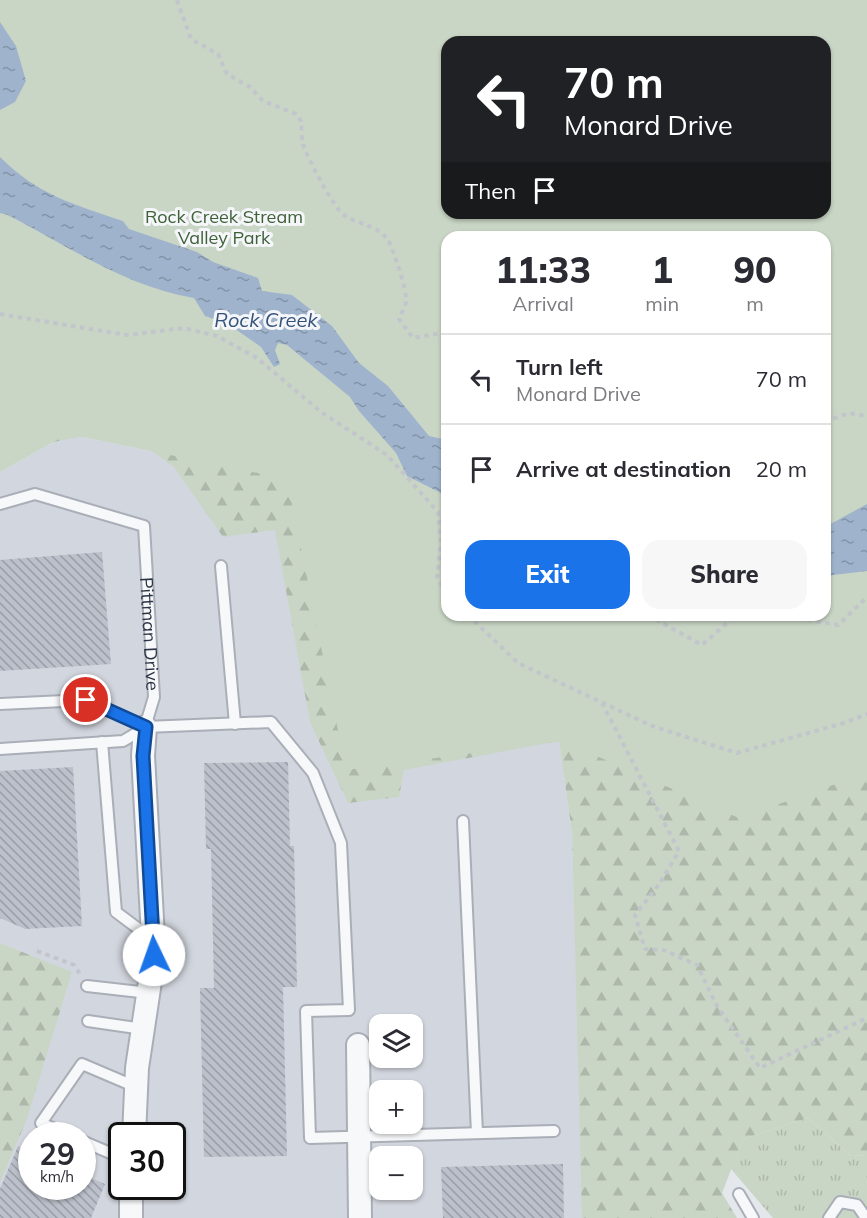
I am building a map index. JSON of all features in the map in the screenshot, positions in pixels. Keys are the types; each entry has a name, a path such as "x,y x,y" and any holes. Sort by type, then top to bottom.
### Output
{"street":[{"name":"Pittman Drive","path":"135,1122 143,1029 154,955 143,756 146,727"},
{"path":"358,1045 360,1218"},
{"path":"131,1200 131,1218"}],"lane":[{"name":"Pittman Drive","path":"0,504 35,494 144,526 154,698 146,727"},
{"path":"222,566 235,724"},
{"path":"0,704 86,700 146,727 271,722 313,773 341,843 348,1010 306,1011 310,1138 554,1131"},
{"path":"0,749 123,741 146,727"},
{"path":"102,742 116,912 153,940"},
{"path":"463,821 477,1134"},
{"path":"87,986 149,993"},
{"path":"88,1022 143,1029"},
{"path":"42,1122 82,1064 137,1087"},
{"path":"739,1194 753,1218"},
{"path":"830,1218 840,1202 857,1205 866,1218"}],"path":[{"path":"177,0 191,39 218,54 228,74 250,87 263,101 296,114 302,121 302,142 310,162 319,173 326,194 344,215 367,224 387,240 403,284 406,301 399,319 413,338 441,333"},
{"path":"0,314 127,335 183,328 217,336 257,358 321,412 387,455 438,512 441,543 437,577 441,584"},
{"path":"831,418 849,413 867,416"},
{"path":"815,621 838,625 867,597"},
{"path":"474,621 518,663 652,726 737,753 844,723 867,714"},
{"path":"659,621 702,645 729,621"},
{"path":"602,703 679,851 660,883 635,915 645,949 664,951 697,965 717,1006 760,1068 867,1018"},
{"path":"38,951 74,965 87,986"}],"shaded area":[{"path":"68,434 287,479 559,740 572,833 584,1218 0,1218 0,472"}],"green space":[{"name":"Rock Creek Stream Valley Park","path":"0,0 867,0 867,773 739,818 562,741 346,770 287,479 68,434 0,472"},
{"path":"79,252 441,609 441,621 831,621 831,609 867,571 867,1155 851,1156 808,1118 743,1139 722,1193 737,1218 582,1218 572,833 559,741 404,770 399,797 348,803 310,722 275,530 223,537 174,467 122,429 0,452 0,276"},
{"path":"0,943 72,972 27,1119 26,1122 18,1122 18,1140 0,1182"},
{"path":"808,1118 851,1156 867,1155 867,1218 773,1218 731,1169 743,1139"}],"water":[{"path":"0,22 16,46 26,81 15,102 0,110"},
{"name":"Rock Creek","path":"0,157 28,181 57,197 123,221 129,229 197,252 213,262 258,278 262,291 292,295 332,326 359,363 388,386 429,436 441,439 441,494 407,476 396,453 359,411 350,397 287,345 278,343 275,350 280,364 274,367 261,347 228,324 205,316 194,298 169,293 121,275 8,215 0,213"},
{"path":"867,504 867,571 831,575 831,524"}],"building":[{"path":"102,552 111,664 0,671 0,560"},
{"path":"288,762 290,846 294,846 297,987 283,987 287,1156 204,1157 200,988 214,988 211,849 206,849 204,763"},
{"path":"73,767 82,926 25,929 0,918 0,771"},
{"path":"18,1146 18,1200 96,1200 96,1180 105,1184 91,1218 0,1218 0,1189"},
{"path":"563,1164 564,1218 443,1218 441,1167"}],"route":[{"path":"86,700 146,727 143,756 154,955"}]}
